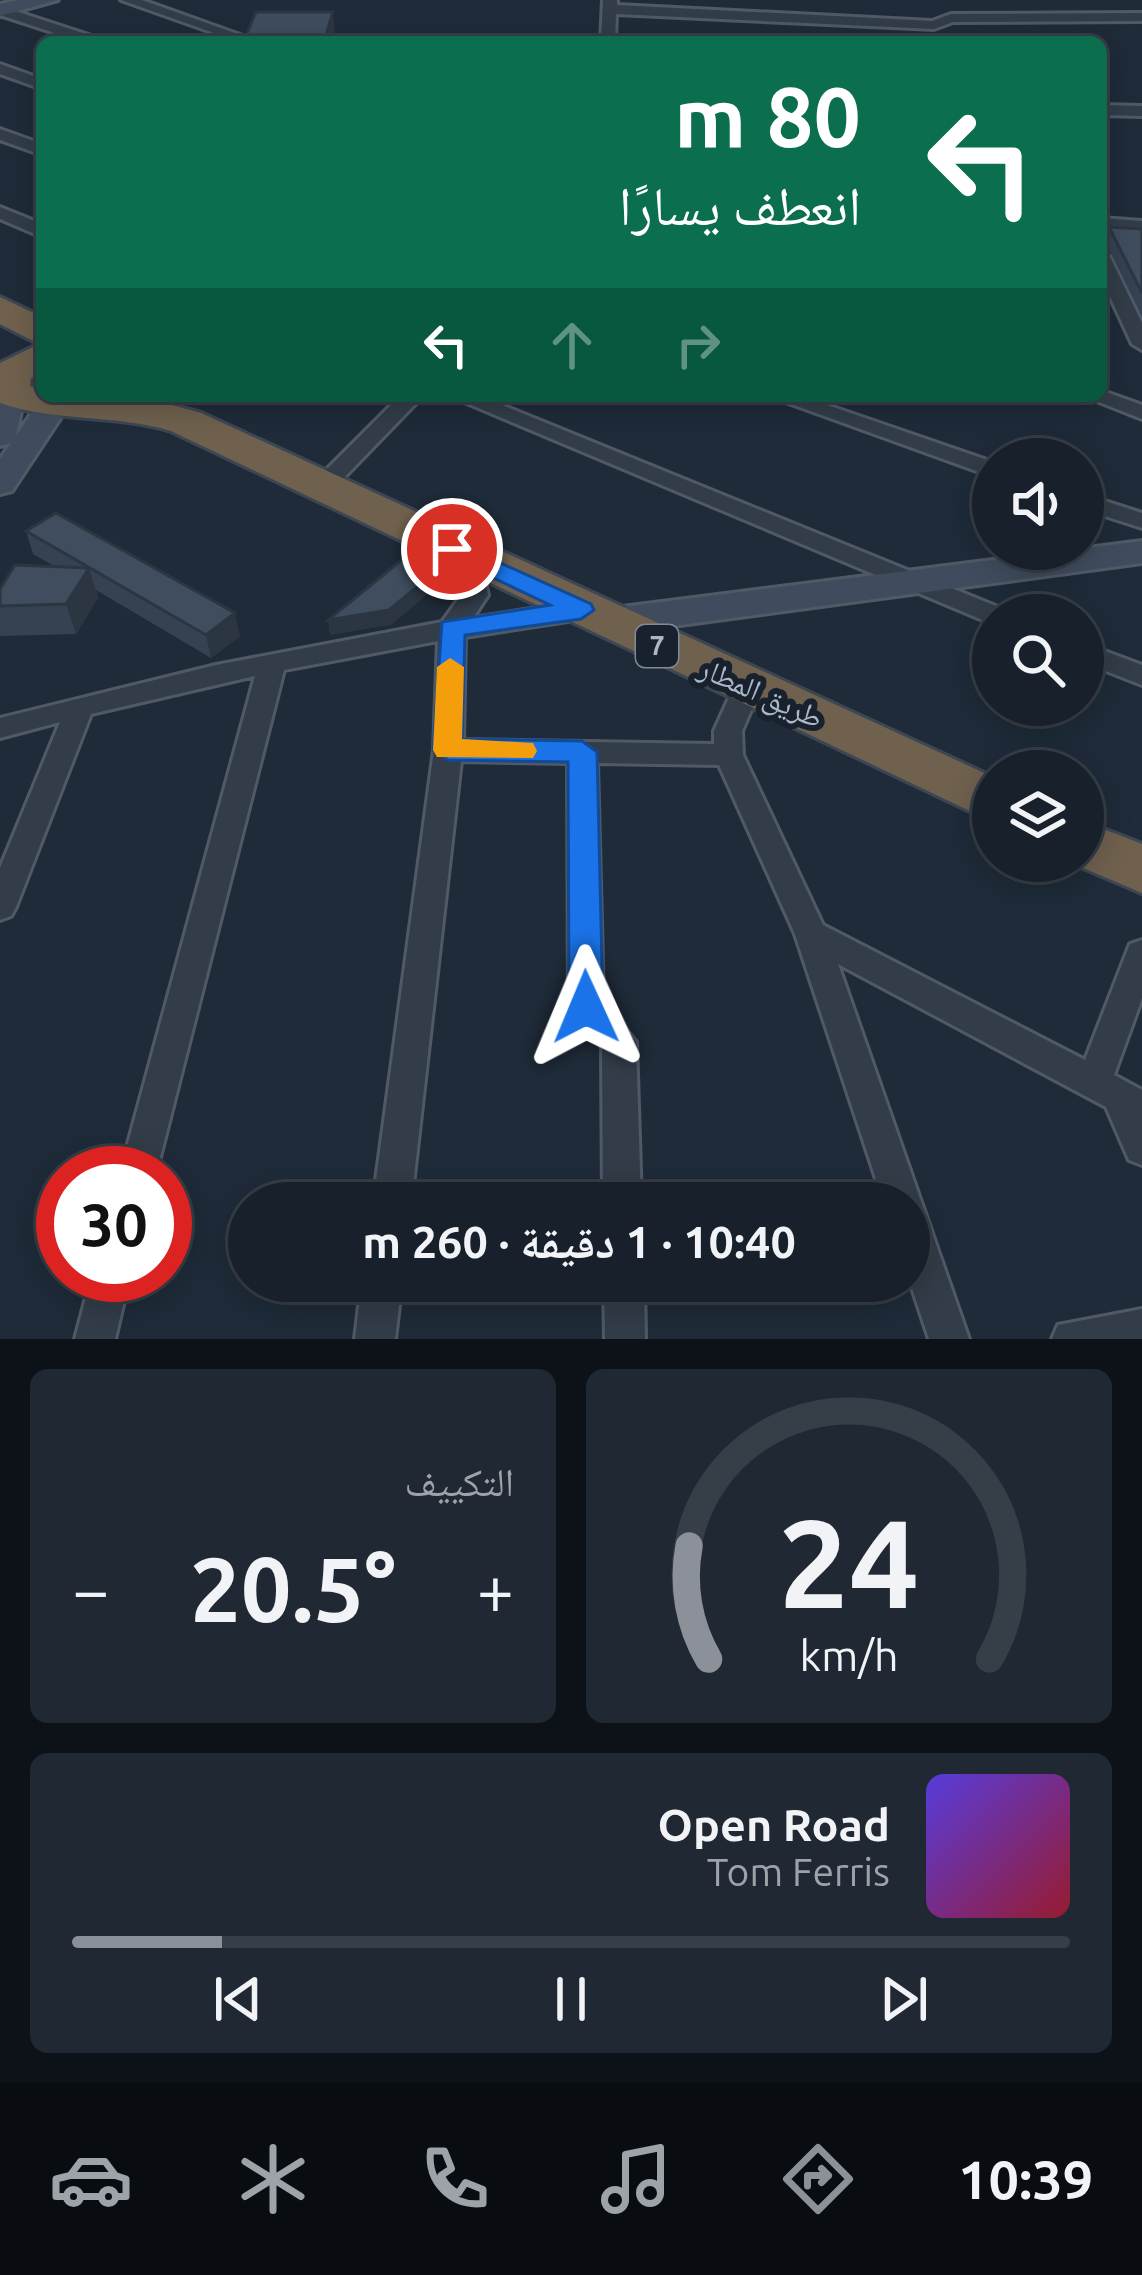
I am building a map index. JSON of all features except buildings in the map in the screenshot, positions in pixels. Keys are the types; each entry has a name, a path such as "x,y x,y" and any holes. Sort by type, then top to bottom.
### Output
{"highway":[{"path":"0,308 36,330"},
{"path":"4,406 15,369 36,358"},
{"name":"طريق المطار","path":"4,406 36,401"},
{"name":"طريق المطار","path":"88,402 159,412 271,459 452,549 972,791"},
{"name":"طريق المطار","path":"187,402 265,444 272,450 271,459"}],"street":[{"path":"1,5 48,0"},
{"path":"128,0 236,36"},
{"path":"608,36 610,4 933,33 951,18 1142,17"},
{"path":"1,5 81,36"},
{"path":"0,68 36,82"},
{"path":"1107,110 1142,111"},
{"path":"0,134 36,145"},
{"path":"0,212 36,228"},
{"path":"1107,224 1142,226"},
{"path":"1107,270 1142,344"},
{"path":"1107,400 1142,412"},
{"path":"0,484 65,402"},
{"path":"325,484 406,402"},
{"path":"476,402 972,606"},
{"path":"797,402 972,463"},
{"path":"1104,508 1142,521"},
{"path":"395,1182 448,750 452,628 473,603 476,584 452,549"},
{"path":"0,728 80,706 452,628 912,581 1142,552"},
{"path":"1104,661 1142,676"},
{"path":"145,1146 271,667"},
{"path":"747,687 728,731 729,754 811,934 896,1182"},
{"path":"0,907 80,706"},
{"path":"448,750 729,754"},
{"path":"582,752 586,1007 619,1042 622,1182"},
{"path":"811,934 1118,1096"},
{"path":"1142,954 1118,1096 1142,1148"},
{"path":"930,1283 949,1339"},
{"path":"94,1339 104,1302"},
{"path":"375,1339 379,1302"},
{"path":"625,1302 626,1339"},
{"path":"1072,1339 1142,1329"}],"slow traffic":[{"path":"450,667 448,750 522,751"}],"route":[{"path":"452,549 581,610 452,628 448,750 582,752 586,1007"}]}
